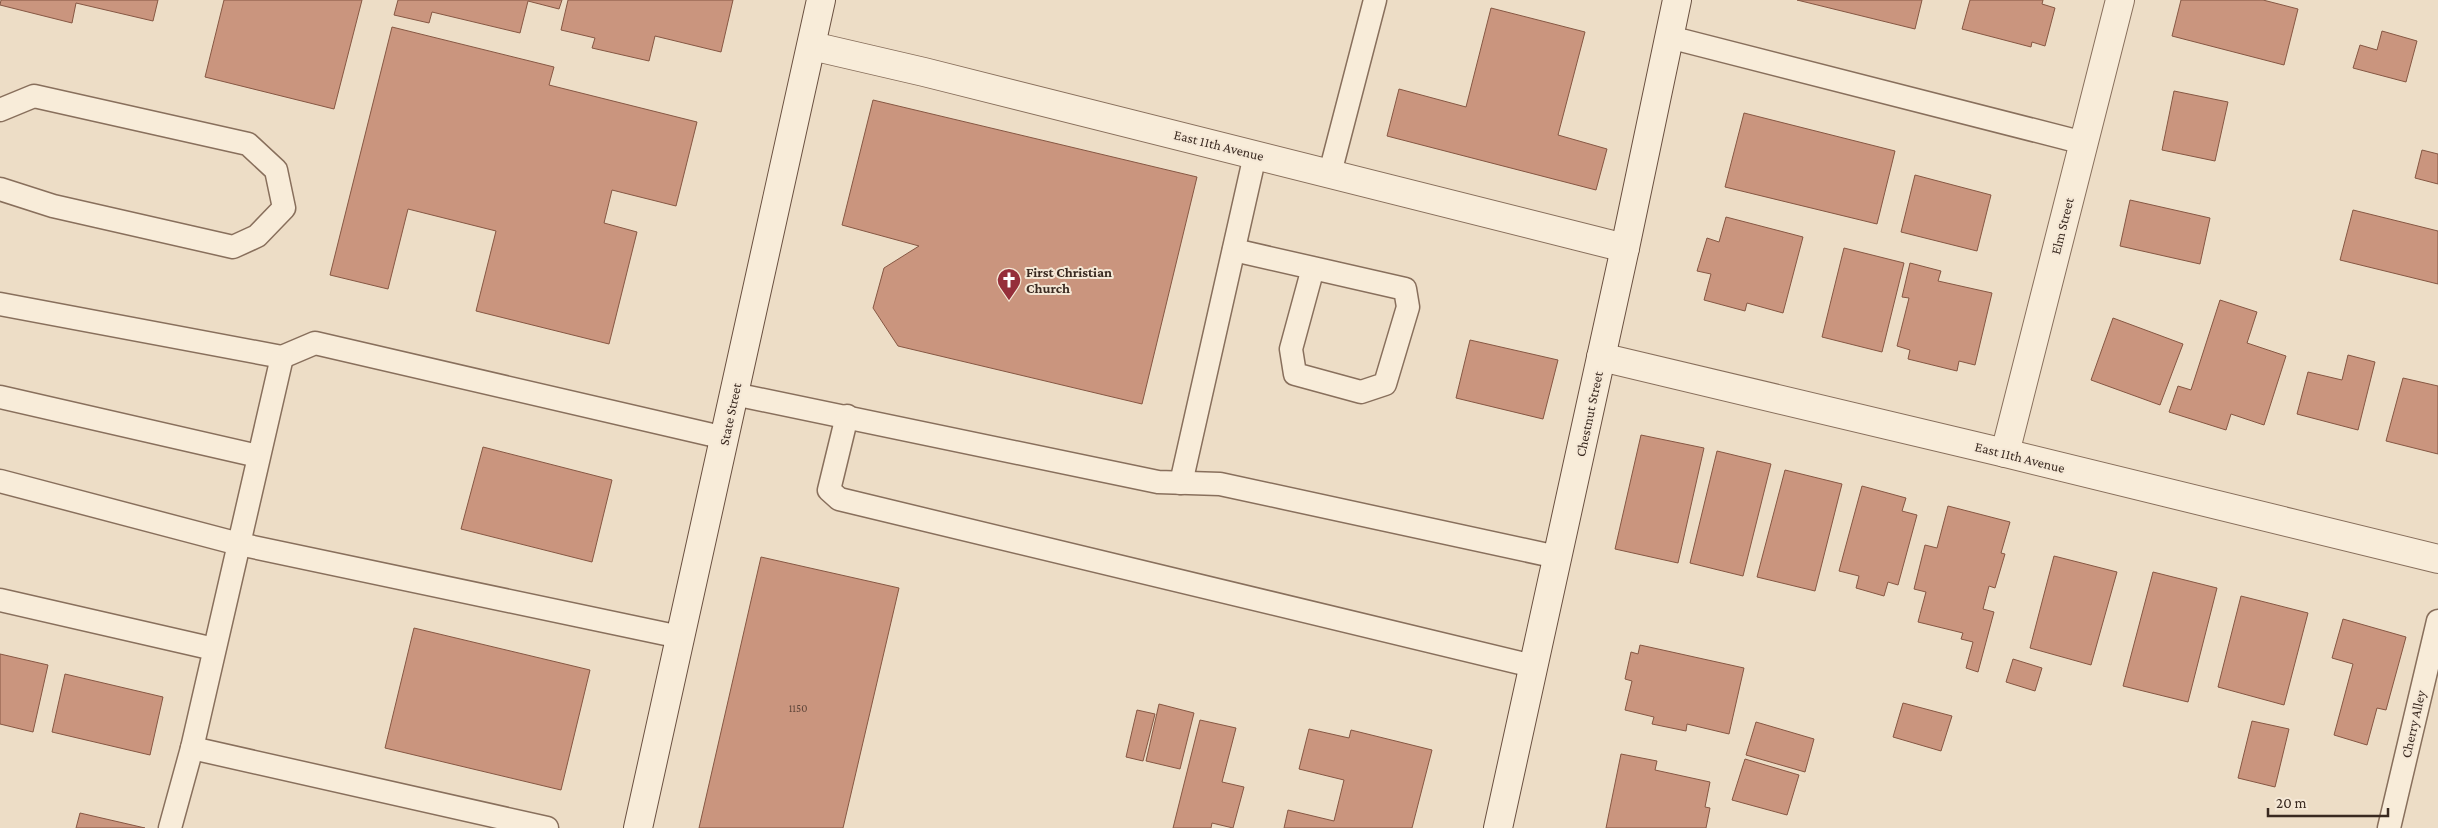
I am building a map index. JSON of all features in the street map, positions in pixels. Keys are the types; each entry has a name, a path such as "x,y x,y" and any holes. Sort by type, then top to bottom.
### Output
{"street":[{"name":"State Street","path":"638,828 822,0"},
{"name":"Chestnut Street","path":"1498,828 1625,248 1677,0"},
{"name":"Elm Street","path":"2005,452 2120,0"},
{"name":"East 11th Avenue","path":"812,46 1255,154 1625,248"},
{"name":"East 11th Avenue","path":"1601,357 2005,452 2438,559"}],"lane":[{"path":"1330,173 1375,0"},
{"path":"1669,37 2084,143"},
{"path":"0,110 34,96 248,144 276,170 284,208 257,236 233,247 53,206 0,189"},
{"path":"1181,483 1255,154"},
{"path":"1234,250 1313,268 1404,289 1408,307 1385,384 1361,392 1295,374 1292,349 1313,268"},
{"path":"0,304 282,358 315,343 724,438"},
{"path":"170,828 192,748 282,358"},
{"path":"734,394 1158,482 1220,484 1558,557"},
{"path":"0,397 258,456"},
{"path":"847,416 829,490 839,499 1533,666"},
{"path":"0,481 239,544 680,637"},
{"path":"0,600 214,648"},
{"name":"Cherry Alley","path":"2389,828 2438,621"},
{"path":"192,748 547,828"}],"building":[{"path":"1,0 158,0 153,21 76,3 72,23 0,5"},
{"path":"224,0 362,0 334,109 205,77"},
{"path":"398,0 562,0 559,9 528,1 520,33 432,12 429,23 394,15"},
{"path":"568,0 733,0 721,52 655,36 649,61 592,48 595,38 561,30"},
{"path":"1797,0 1922,0 1915,29"},
{"path":"1970,0 2043,0 2042,4 2055,8 2045,46 2032,42 2031,47 1962,29"},
{"path":"2181,0 2263,0 2298,9 2284,65 2172,36"},
{"path":"1491,8 1585,32 1558,135 1607,149 1596,190 1387,136 1399,89 1466,107"},
{"path":"392,27 554,67 549,85 697,122 676,206 612,190 604,223 637,232 609,344 476,311 496,231 408,209 388,289 330,275"},
{"path":"2382,31 2417,41 2406,82 2353,68 2360,45 2377,50"},
{"path":"2174,91 2228,102 2215,161 2162,150"},
{"path":"873,100 1197,177 1142,404 898,346 873,308 884,268 919,246 842,225"},
{"path":"1744,113 1895,151 1877,224 1725,187"},
{"path":"2422,150 2438,154 2438,184 2415,178"},
{"path":"1915,175 1991,195 1977,251 1901,232"},
{"path":"2130,200 2210,218 2200,264 2120,246"},
{"path":"2353,210 2438,231 2438,284 2340,260"},
{"path":"1726,217 1803,237 1783,313 1747,303 1745,311 1704,300 1711,274 1697,271 1707,238 1719,242"},
{"path":"1844,248 1904,263 1882,352 1822,337"},
{"path":"1910,263 1941,271 1938,281 1992,293 1975,365 1959,361 1957,371 1908,359 1910,350 1897,346 1909,298 1902,297"},
{"path":"2220,300 2257,312 2247,343 2286,356 2264,425 2231,414 2226,430 2169,412 2178,386 2191,390"},
{"path":"2113,318 2183,344 2160,405 2091,380"},
{"path":"1470,340 1558,360 1543,419 1456,398"},
{"path":"2348,355 2375,362 2358,430 2297,414 2308,372 2342,380"},
{"path":"2403,378 2438,386 2438,454 2386,441"},
{"path":"1641,435 1704,448 1678,563 1615,549"},
{"path":"483,447 612,480 592,562 461,529"},
{"path":"1717,451 1771,464 1743,576 1690,563"},
{"path":"1785,470 1842,484 1815,591 1757,577"},
{"path":"1862,486 1906,498 1902,511 1917,515 1898,585 1888,582 1884,596 1856,588 1859,576 1839,571"},
{"path":"1948,506 2010,522 2001,553 2005,554 1995,588 1989,586 1983,609 1994,612 1978,672 1966,668 1973,642 1961,639 1963,633 1918,622 1926,592 1914,589 1925,545 1937,548"},
{"path":"2054,556 2117,572 2091,665 2030,648"},
{"path":"761,557 899,588 843,828 699,828"},
{"path":"2153,572 2217,588 2188,702 2123,686"},
{"path":"2241,596 2308,613 2284,705 2218,687"},
{"path":"2343,619 2406,637 2386,710 2377,708 2367,745 2334,735 2353,664 2332,658"},
{"path":"414,628 590,670 561,790 385,748"},
{"path":"1640,645 1744,668 1729,734 1687,724 1686,731 1652,724 1654,717 1625,710 1632,681 1625,679 1631,652 1638,654"},
{"path":"0,654 48,665 33,732 0,724"},
{"path":"2013,659 2042,668 2035,691 2006,682"},
{"path":"65,674 163,697 150,755 52,732"},
{"path":"1903,703 1952,716 1941,751 1893,737"},
{"path":"1159,704 1194,713 1180,769 1146,761"},
{"path":"1137,710 1155,714 1143,761 1126,757"},
{"path":"1200,720 1236,728 1222,782 1244,787 1233,828 1212,823 1211,828 1173,828"},
{"path":"2252,721 2289,729 2275,787 2238,778"},
{"path":"1756,722 1814,739 1805,772 1746,755"},
{"path":"1309,729 1349,738 1351,730 1432,750 1412,828 1284,828 1288,810 1334,821 1344,780 1299,769"},
{"path":"1621,754 1657,761 1655,770 1710,782 1705,807 1710,808 1706,828 1606,828"},
{"path":"1745,759 1799,775 1787,815 1732,800"},
{"path":"80,813 145,828 76,828"}],"place":[{"name":"First Christian Church","path":"1009,301"}]}
